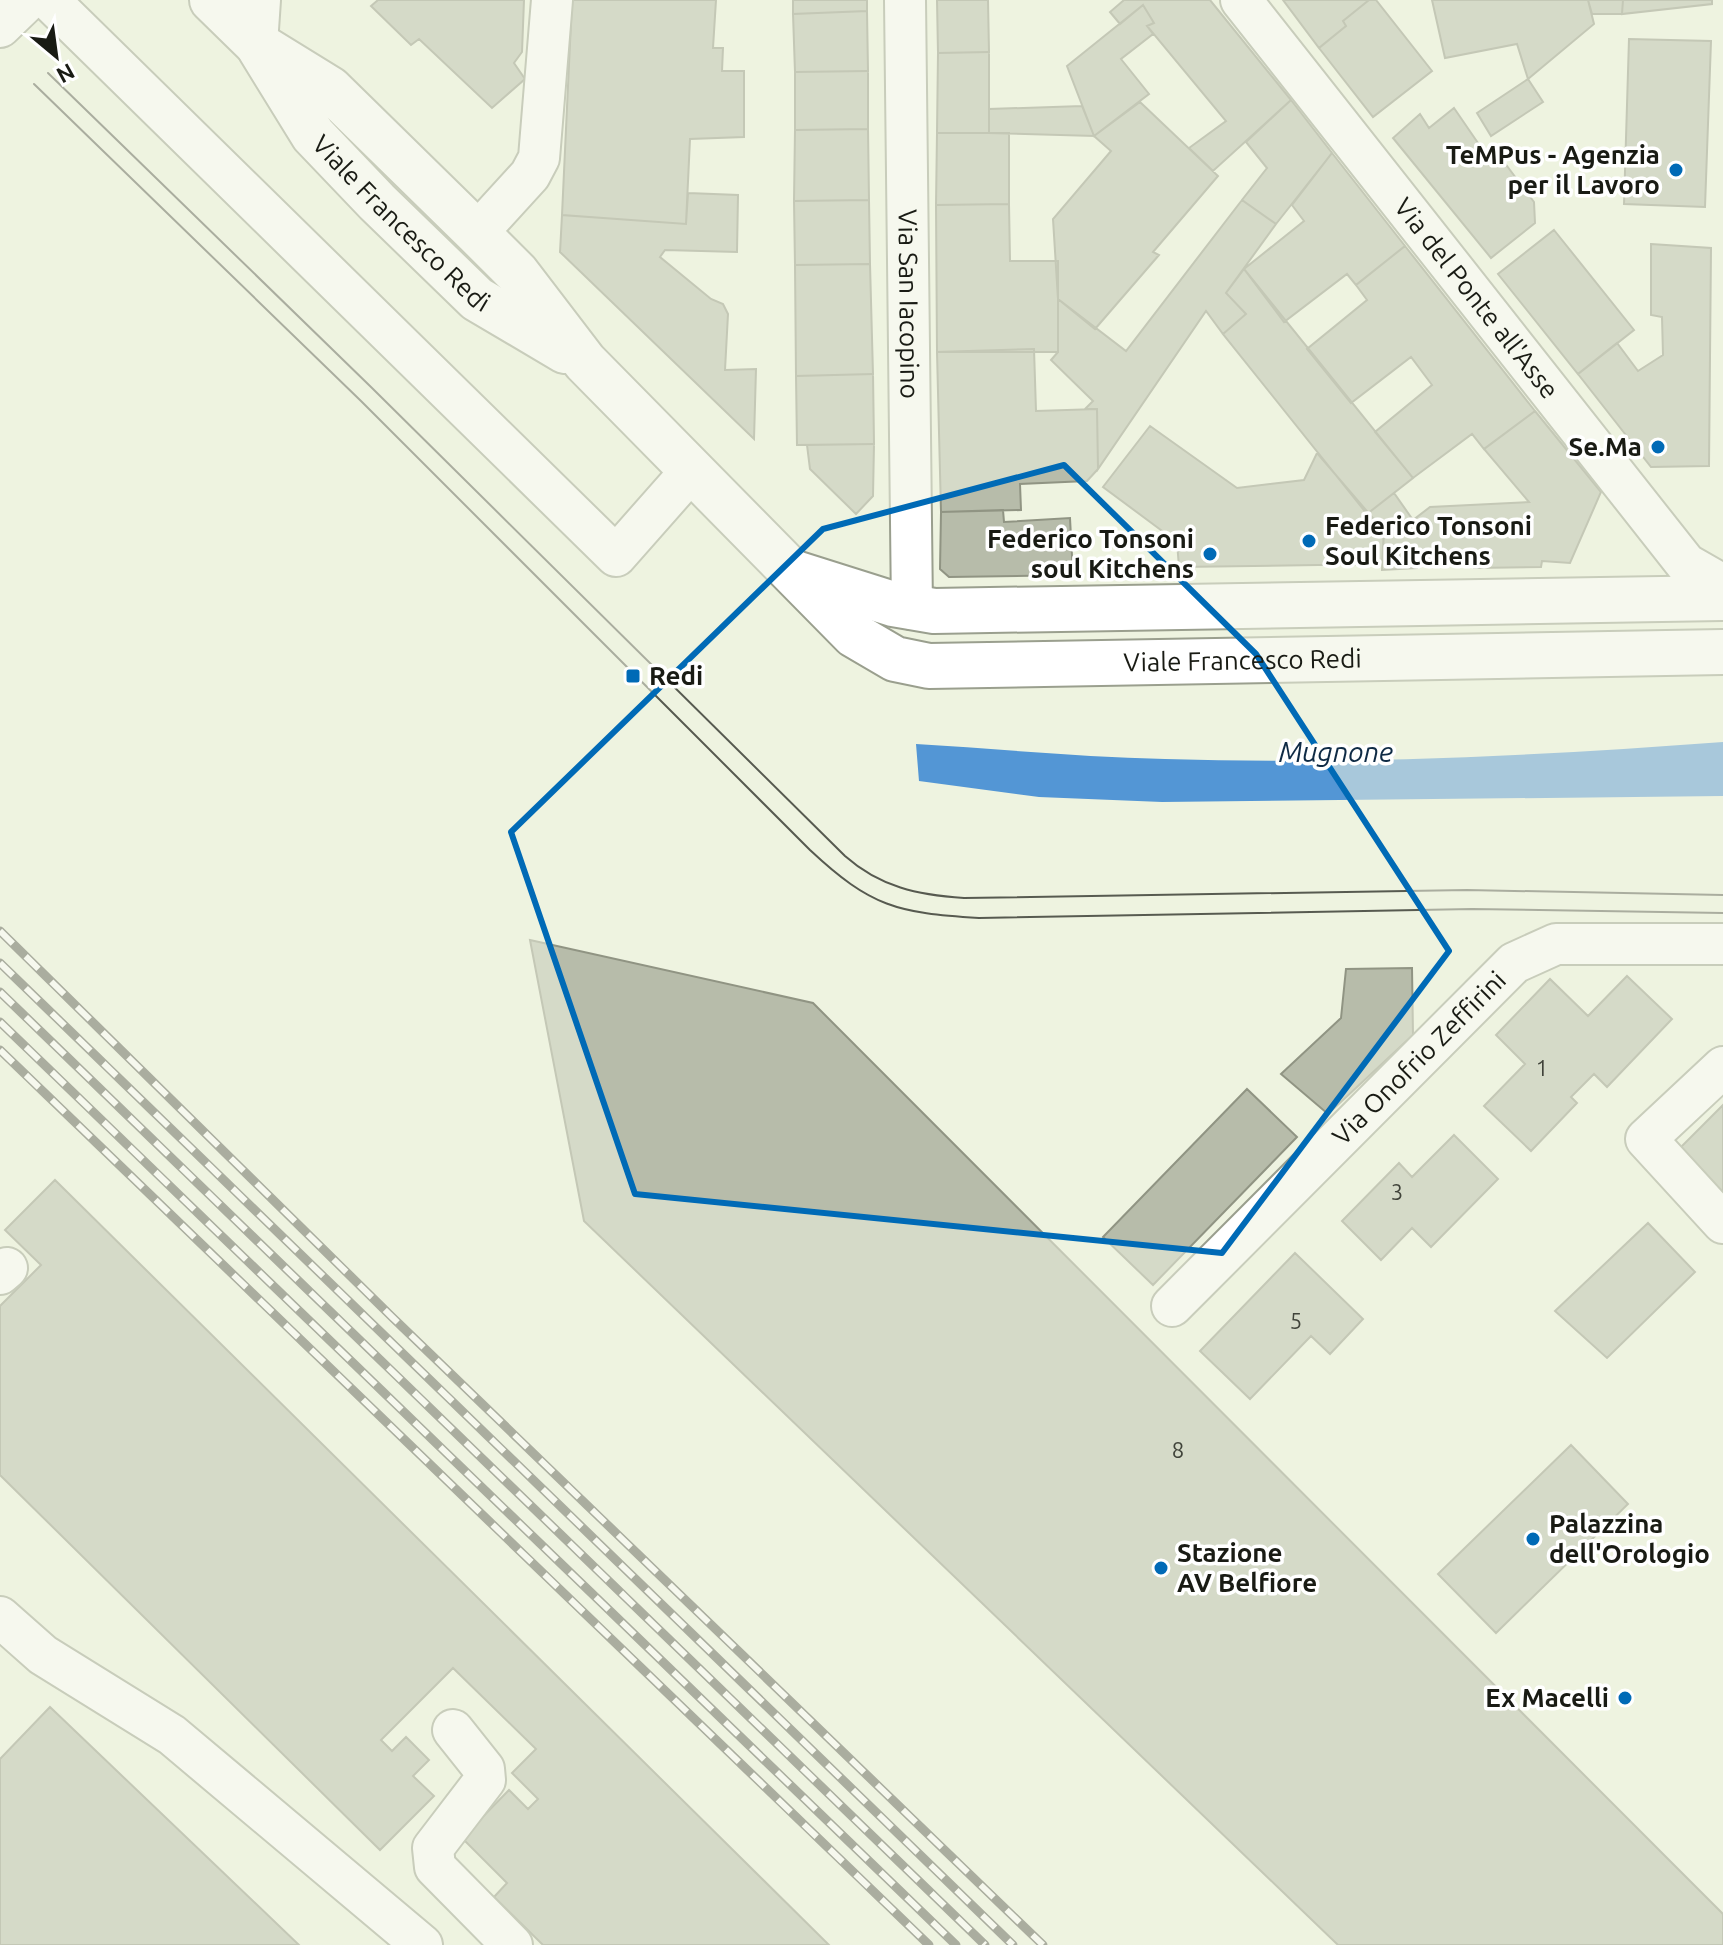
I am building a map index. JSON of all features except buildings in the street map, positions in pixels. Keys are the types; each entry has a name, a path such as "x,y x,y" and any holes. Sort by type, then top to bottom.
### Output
{"main road":[{"name":"Viale Francesco Redi","path":"212,0 257,44 330,89 517,273 585,362 691,471 798,574 866,645 895,659 929,666 1723,652"},
{"name":"Viale Francesco Redi","path":"257,44 313,135 399,224 477,299 585,362"},
{"name":"Viale Francesco Redi","path":"798,574 912,609 963,612 1723,598"}],"street":[{"path":"257,44 260,0"},
{"path":"477,233 530,175 539,158 552,0"},
{"name":"Via San Iacopino","path":"905,0 912,609"},
{"name":"Via del Ponte all'Asse","path":"1241,0 1686,564 1723,585"},
{"path":"18,8 616,556 691,471"},
{"name":"Via Onofrio Zeffirini","path":"1172,1306 1514,963 1530,952 1556,944 1723,944"},
{"path":"1723,1067 1646,1139 1723,1223"},
{"path":"0,1617 43,1655 172,1735 422,1945"},
{"path":"453,1730 484,1769 485,1780 433,1848 435,1867 512,1945"}],"highlighted area":[{"path":"1064,465 1256,654 1449,951 1222,1253 635,1194 511,832 823,529"}],"water":[{"path":"1723,742 1723,796 1162,802 1039,797 919,781 916,744 1134,758 1304,761 1514,755"}],"tram line":[{"path":"48,73 845,856 886,882 915,892 964,898 1467,890 1723,895"},
{"path":"34,84 361,401 810,850 851,884 887,904 927,913 979,918 1472,909 1723,913"}],"railway":[{"path":"0,931 392,1317 1043,1945"},
{"path":"0,963 1013,1945"},
{"path":"0,992 985,1945"},
{"path":"0,1022 956,1945"},
{"path":"0,1050 929,1945"}],"place":[{"name":"TeMPus - Agenzia per il Lavoro","path":"1676,170"},
{"name":"Se.Ma","path":"1658,447"},
{"name":"Federico Tonsoni Soul Kitchens","path":"1309,541"},
{"name":"Federico Tonsoni soul Kitchens","path":"1210,554"},
{"name":"Redi","path":"633,676"},
{"name":"Palazzina dell'Orologio","path":"1533,1539"},
{"name":"Stazione AV Belfiore","path":"1161,1568"},
{"name":"Ex Macelli","path":"1625,1698"}],"water label":[{"name":"Mugnone","path":"1336,752"}]}
